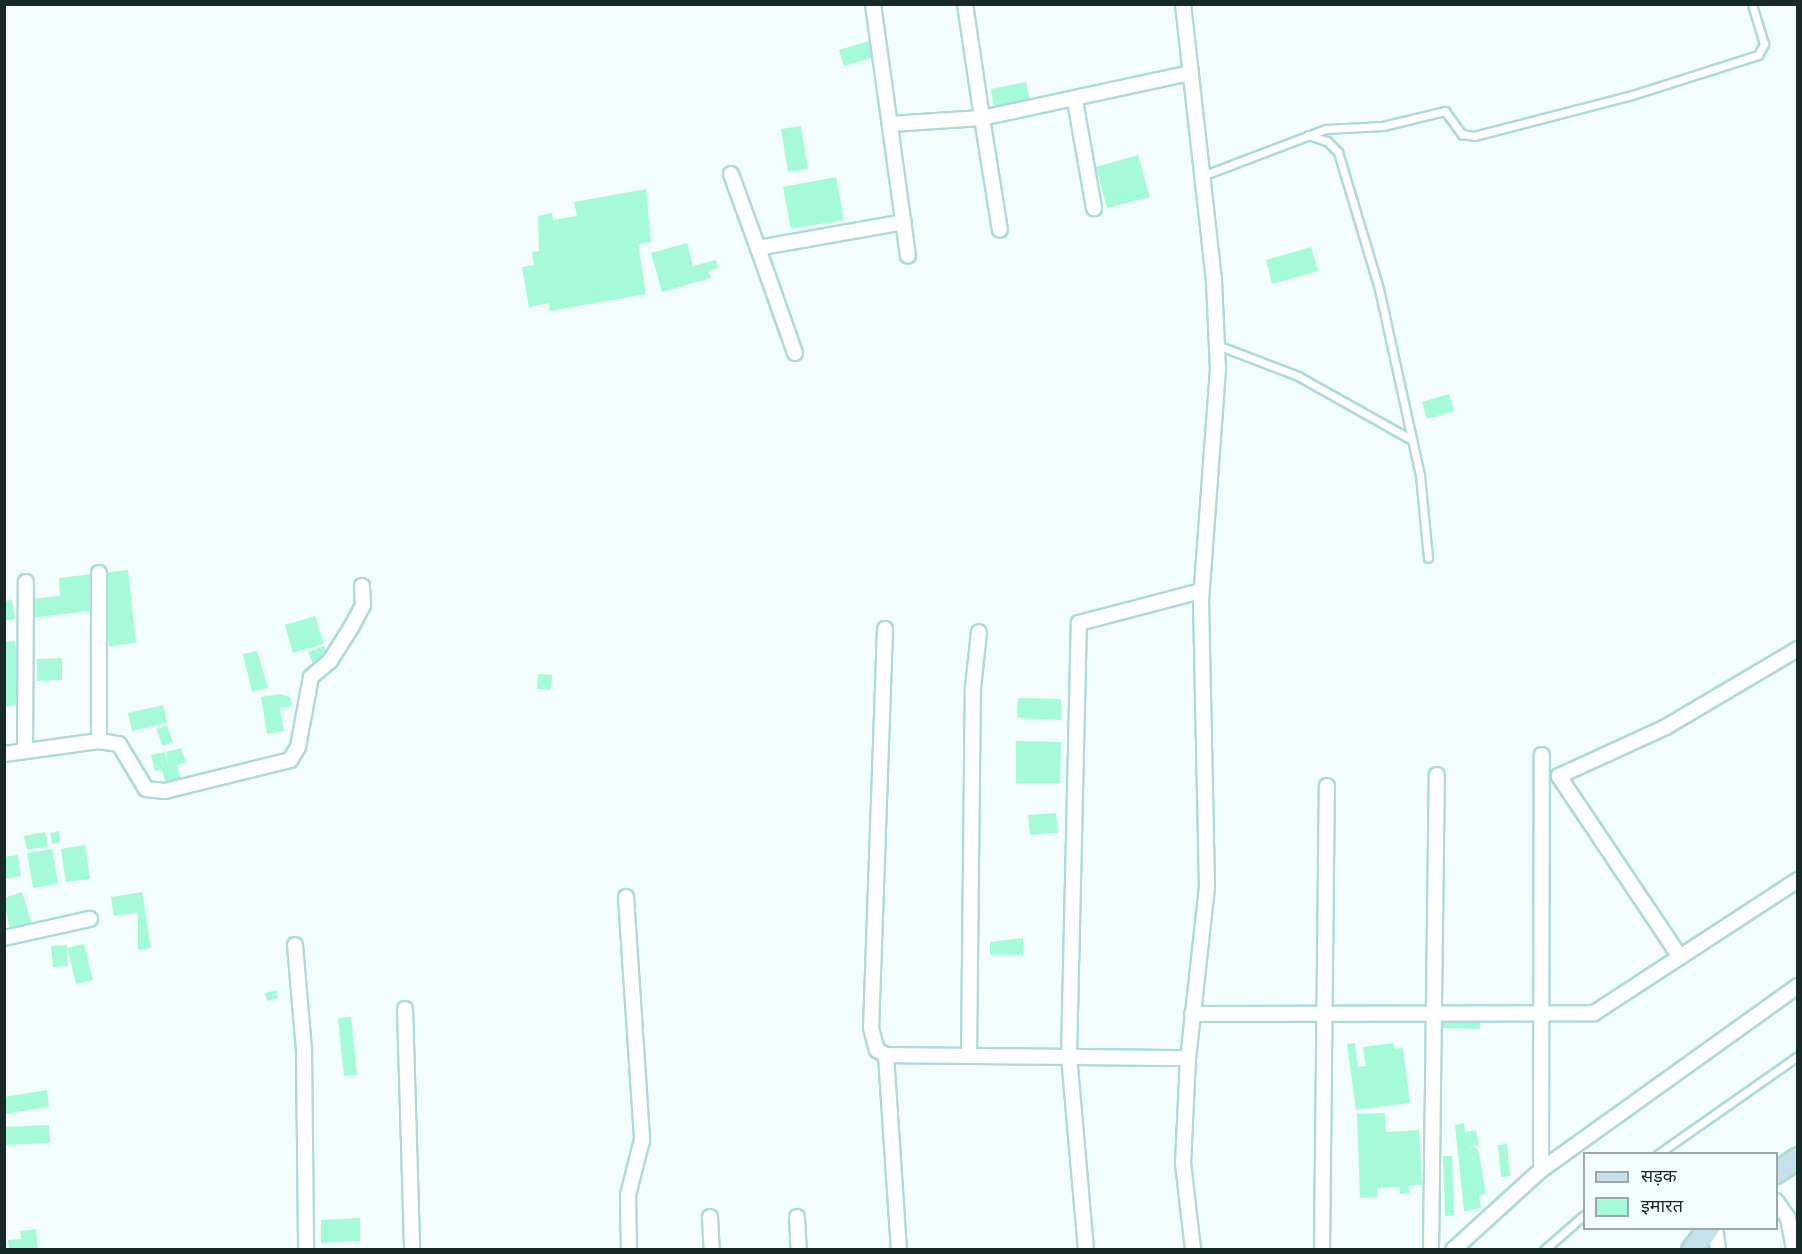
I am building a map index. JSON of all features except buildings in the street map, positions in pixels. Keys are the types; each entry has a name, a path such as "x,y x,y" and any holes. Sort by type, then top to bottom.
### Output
{"main road":[{"path":"1778,1172 1797,1158"},
{"path":"1692,1250 1707,1230"}],"street":[{"path":"873,4 908,256"},
{"path":"965,4 1000,230"},
{"path":"1183,4 1202,176 1217,345 1201,591 1207,887 1188,1058 1183,1163 1193,1250"},
{"path":"890,124 982,118 1075,100 1191,73"},
{"path":"1075,100 1094,208"},
{"path":"731,174 795,353"},
{"path":"758,248 904,222"},
{"path":"99,573 99,741"},
{"path":"25,750 26,582"},
{"path":"4,754 99,741 119,744 146,789 165,791 290,759 298,747 311,677 330,661 352,626 363,605 362,586"},
{"path":"1086,1250 1069,1057 1078,623 1201,591"},
{"path":"885,629 871,1028 877,1050 886,1055 1188,1058"},
{"path":"969,1056 974,688 979,632"},
{"path":"1680,957 1559,776 1666,728 1797,649"},
{"path":"1541,1170 1542,755"},
{"path":"1431,1250 1431,1013 1437,775"},
{"path":"1322,1250 1326,786"},
{"path":"1192,1014 1594,1013 1797,880"},
{"path":"626,897 642,1140 628,1195 629,1250"},
{"path":"4,938 90,919"},
{"path":"295,945 304,1050 306,1250"},
{"path":"1453,1250 1541,1170 1797,986"},
{"path":"405,1009 412,1250"},
{"path":"886,1055 899,1250"},
{"path":"1778,1204 1788,1218 1794,1250"},
{"path":"710,1217 712,1250"},
{"path":"797,1217 799,1250"},
{"path":"1715,1230 1719,1250"}],"lane":[{"path":"1202,176 1308,135 1445,111 1462,134 1474,136 1629,96 1758,55 1764,44 1752,4"},
{"path":"1308,135 1333,145 1341,161 1379,290 1412,440 1428,558"},
{"path":"1217,345 1298,376 1412,440"},
{"path":"1661,1152 1797,1056"},
{"path":"1544,1250 1583,1216"}]}
